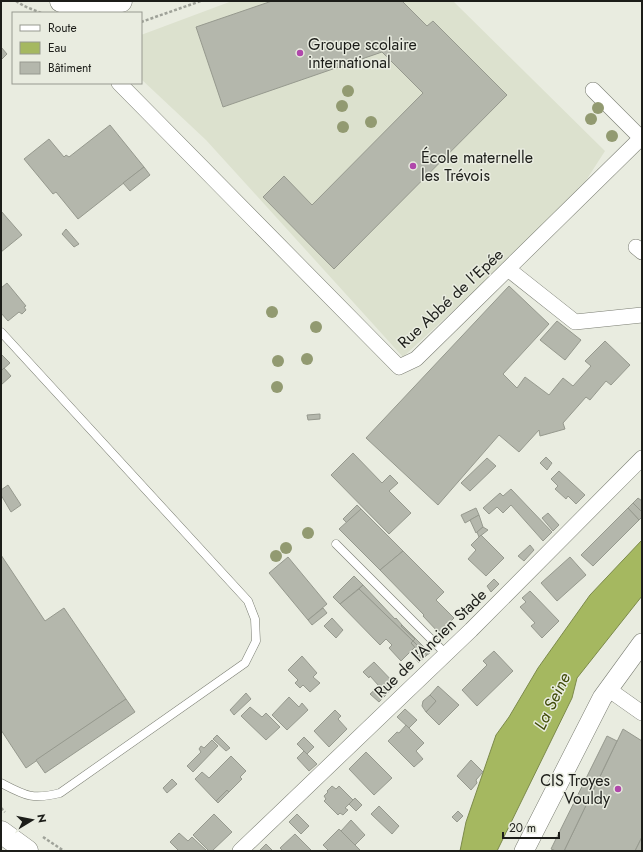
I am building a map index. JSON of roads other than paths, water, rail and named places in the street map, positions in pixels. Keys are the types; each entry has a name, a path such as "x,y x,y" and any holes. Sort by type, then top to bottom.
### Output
{"main road":[{"path":"68,5 96,5 121,1"},
{"path":"1,832 27,851"}],"street":[{"name":"Rue Abbé de l'Epée","path":"120,84 399,367 416,359 641,138 594,90"},
{"path":"508,269 575,322 642,315"},
{"name":"Rue de l'Ancien Stade","path":"240,851 446,654 642,458"},
{"path":"524,851 592,716 608,689 642,642"},
{"path":"608,689 642,713"}],"lane":[{"path":"1,332 248,601 255,619 256,641 245,663 60,793 42,798 23,795 1,783"},
{"path":"336,544 446,654"}],"water":[{"name":"La Seine","path":"642,540 642,596 577,678 572,698 497,851 460,851 466,822 496,735 509,717 538,668 590,595"}],"place":[{"name":"Groupe scolaire international","path":"300,53"},
{"name":"École maternelle les Trévois","path":"413,166"},
{"name":"CIS Troyes Vouldy","path":"618,789"}]}
